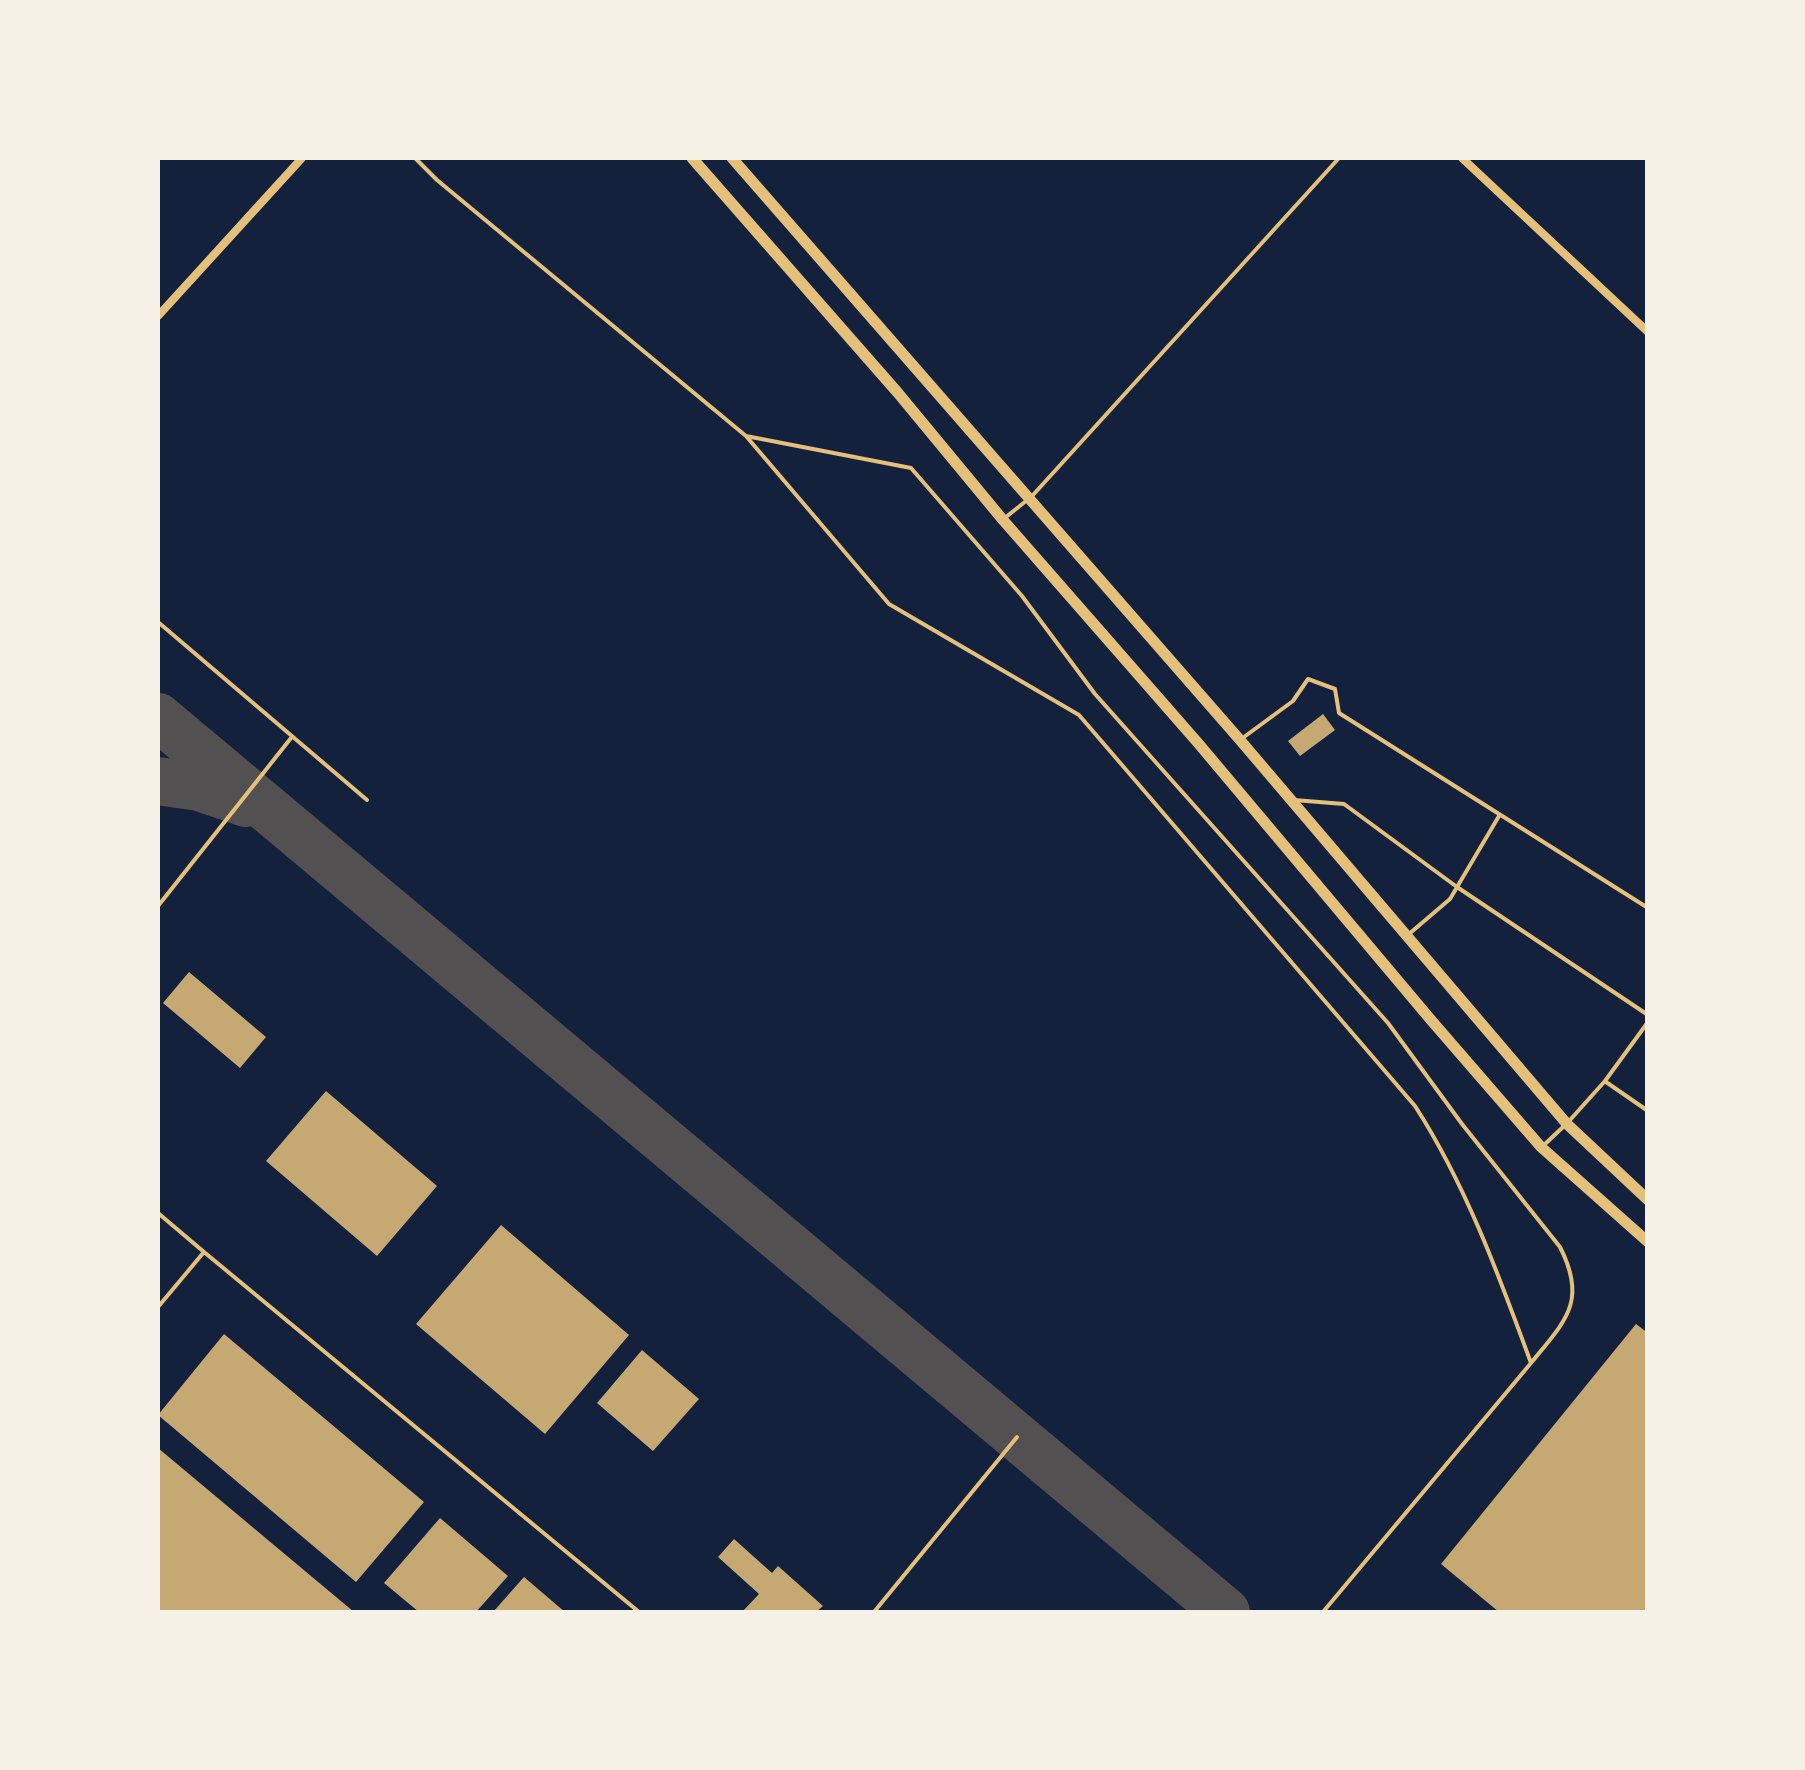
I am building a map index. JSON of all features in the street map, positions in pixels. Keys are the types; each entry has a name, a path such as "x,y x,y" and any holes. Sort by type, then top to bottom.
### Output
{"main road":[{"path":"692,158 1198,743 1541,1148 1648,1242"},
{"path":"732,158 1240,740 1567,1124 1648,1200"}],"street":[{"path":"158,316 302,158"},
{"path":"1462,158 1648,332"}],"lane":[{"path":"415,158 746,436 889,604 1079,714 1415,1106 1441,1146 1502,1285 1531,1364"},
{"path":"1003,520 1029,498 1339,158"},
{"path":"746,436 912,468 1022,596 1095,694 1388,1024 1560,1247 1570,1266 1574,1285 1571,1306 1561,1326 1324,1612"},
{"path":"158,622 367,800"},
{"path":"1240,740 1293,701 1308,679 1334,689 1339,713 1648,908"},
{"path":"158,906 292,738"},
{"path":"1289,800 1344,804 1648,1019 1605,1081 1541,1148"},
{"path":"1406,937 1450,899 1499,816"},
{"path":"1605,1081 1648,1110"},
{"path":"158,1213 639,1612"},
{"path":"158,1308 204,1252"},
{"path":"874,1612 1017,1437"}],"building":[{"path":"1323,714 1335,730 1300,756 1288,741"},
{"path":"189,972 266,1037 240,1068 163,1003"},
{"path":"326,1091 437,1186 377,1256 266,1161"},
{"path":"501,1225 629,1335 545,1434 416,1324"},
{"path":"1636,1324 1648,1333 1648,1612 1499,1612 1441,1564"},
{"path":"224,1334 424,1502 356,1582 158,1415"},
{"path":"642,1350 699,1399 653,1451 597,1403"},
{"path":"158,1448 354,1612 158,1612"},
{"path":"440,1518 508,1576 476,1612 419,1612 384,1583"},
{"path":"734,1539 772,1573 778,1566 823,1606 816,1612 742,1612 759,1594 718,1557"},
{"path":"524,1577 565,1612 493,1612"}],"taxiway":[{"path":"158,717 1226,1612"},
{"path":"158,781 199,787 246,803"}]}
